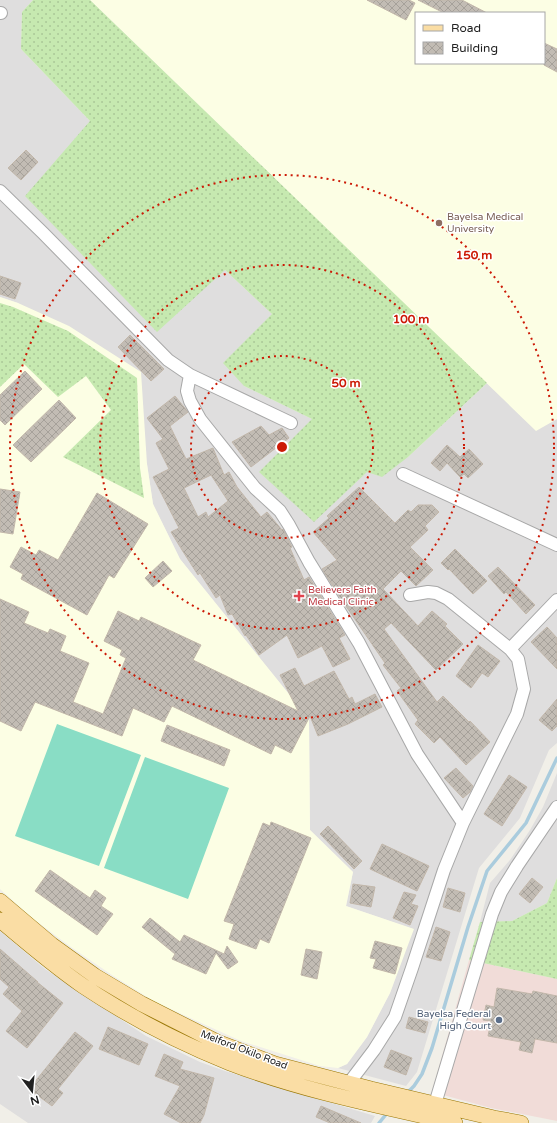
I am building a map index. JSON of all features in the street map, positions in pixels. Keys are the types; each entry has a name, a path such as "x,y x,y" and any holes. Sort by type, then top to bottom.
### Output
{"main road":[{"name":"Melford Okilo Road","path":"0,901 52,945 95,976 142,1004 216,1042 275,1064 371,1089 433,1111 455,1123"},
{"name":"Melford Okilo Road","path":"0,920 42,956 84,986 135,1017 189,1045 230,1063 290,1083 363,1102 522,1123"}],"street":[{"path":"0,191 168,360 190,376 290,423"},
{"path":"190,376 187,391 190,402 200,419 255,488 280,511 290,525 309,562 359,643 417,754 463,823"},
{"path":"404,474 557,545"},
{"path":"349,1083 374,1050 395,1017 444,870 463,823 518,714 524,689 518,659 510,649 448,599 436,593 428,592 410,595"},
{"path":"510,649 557,600"},
{"path":"433,1111 492,914 501,892 557,807"}],"shaded area":[{"path":"0,0 33,0 22,12 21,49 90,121 225,270 272,314 244,386 312,419 313,521 367,471 408,457 487,383 536,430 557,419 557,743 549,750 520,818 479,868 417,1072 406,1086 338,1068 347,1064 367,1037 390,993 413,929 346,906 353,872 310,830 309,719 180,559 153,504 147,464 18,303 0,297"},
{"name":"Bayelsa Medical University","path":"90,0 557,0 557,419 536,431"},
{"path":"0,297 18,303 69,326 141,372 147,464 153,504 180,559 309,719 310,830 353,872 346,906 414,929 390,993 367,1037 347,1064 338,1068 320,1066 241,1041 155,1002 71,947 32,918 0,889"},
{"path":"557,773 557,878 547,903 512,921 480,922 490,883 510,860 530,830 543,807"},
{"path":"0,931 45,969 146,1036 200,1062 225,1071 375,1116 371,1123 28,1123 0,1104"},
{"path":"469,960 557,979 557,1121 491,1108 432,1092"}],"green space":[{"path":"33,0 90,0 487,383 408,457 382,477 367,472 314,522 259,472 312,419 244,386 223,363 272,314 225,270 157,332 25,196 90,121 21,49 22,12"},
{"path":"0,303 13,307 68,331 137,378 140,468 144,498 63,457 111,410 86,376 58,397 24,364 0,387"},
{"path":"57,724 141,755 99,866 15,836"},
{"path":"145,757 229,788 188,899 104,868"},
{"path":"557,878 557,979 469,960 480,922 512,921 547,903"}],"building":[{"path":"367,0 409,0 415,3 406,20"},
{"path":"418,0 462,0 485,12 442,12"},
{"path":"545,43 557,49 557,72 544,65"},
{"path":"26,150 38,162 21,180 8,168"},
{"path":"0,276 21,283 15,299 0,294"},
{"path":"130,335 164,369 151,381 118,347"},
{"path":"25,371 42,389 5,425 0,420 0,395"},
{"path":"175,396 188,412 170,426 186,459 213,448 224,475 229,472 237,487 261,517 267,512 282,530 283,529 292,547 290,548 304,580 309,577 345,635 339,638 350,659 333,667 322,646 298,658 287,635 259,655 246,635 245,636 232,614 228,615 220,595 216,598 200,573 198,575 171,532 179,528 153,477 169,469 156,443 163,439 147,418","holes":["211,475 228,501 208,517 206,512 198,517 184,488"]},
{"path":"59,400 76,418 31,462 13,445"},
{"path":"261,426 269,435 282,428 289,438 251,467 232,442"},
{"path":"447,445 460,457 469,449 483,464 468,478 464,474 460,477 447,463 440,471 431,463"},
{"path":"359,487 395,523 408,510 411,512 418,505 432,505 439,512 425,526 428,530 410,547 433,570 416,586 401,571 383,589 418,626 432,611 447,624 445,626 463,644 436,670 391,623 384,629 437,702 443,696 490,742 466,765 440,737 434,743 415,724 418,720 397,691 401,688 383,665 385,663 322,569 337,560 313,532 329,518 327,516"},
{"path":"0,489 20,492 13,534 0,532"},
{"path":"97,493 148,524 114,578 109,575 87,615 21,579 23,574 10,567 21,547 36,555 39,550 58,560"},
{"path":"455,549 487,581 473,594 449,569 448,570 441,563"},
{"path":"163,561 172,571 153,587 145,578"},
{"path":"498,567 535,605 526,614 506,592 504,594 488,576"},
{"path":"0,599 29,612 24,623 48,633 50,629 66,636 60,651 89,663 73,702 103,714 126,658 120,655 122,650 104,641 118,611 139,621 141,617 201,645 193,660 298,711 280,675 295,668 304,686 334,671 349,699 352,697 355,704 375,694 382,707 348,724 318,736 310,716 291,753 275,745 271,754 172,706 164,722 133,708 122,736 35,702 21,731 0,721"},
{"path":"547,627 557,638 557,669 531,642"},
{"path":"478,645 500,661 488,677 482,673 471,688 456,676"},
{"path":"557,699 557,726 552,731 539,720"},
{"path":"167,725 230,750 224,766 161,741"},
{"path":"456,768 473,786 470,792 463,798 444,778"},
{"path":"509,775 527,787 502,826 484,814"},
{"path":"271,822 311,838 269,943 260,939 256,949 229,939 234,924 224,921 263,823 270,826"},
{"path":"328,826 362,861 354,869 320,834"},
{"path":"382,844 429,866 417,891 370,869"},
{"path":"50,870 90,898 95,890 106,898 101,906 113,914 97,935 35,891"},
{"path":"532,878 543,887 530,903 519,894"},
{"path":"353,884 375,887 371,907 350,903"},
{"path":"448,888 465,893 460,912 443,907"},
{"path":"404,892 416,895 411,904 418,906 410,925 393,918"},
{"path":"150,918 180,942 184,935 224,954 227,946 238,962 228,969 216,953 206,974 172,959 175,954 142,927"},
{"path":"436,927 450,932 441,961 426,957"},
{"path":"375,941 402,948 395,974 373,968 376,959 370,958"},
{"path":"0,949 63,1003 27,1048 6,1031 22,1011 3,994 9,987 0,979"},
{"path":"306,949 322,952 317,979 301,975"},
{"name":"Bayelsa Federal High Court","path":"497,988 532,994 533,991 557,996 557,1043 535,1039 532,1053 519,1050 521,1042 488,1036 491,1021 483,1020 486,1005 494,1007"},
{"path":"409,1017 428,1022 425,1033 406,1028"},
{"path":"108,1027 148,1044 139,1065 99,1049"},
{"path":"75,1032 93,1046 58,1089 63,1093 52,1106 29,1089"},
{"path":"391,1050 412,1058 406,1075 384,1067"},
{"path":"164,1054 183,1062 180,1069 214,1078 204,1115 200,1123 181,1123 164,1114 180,1086 155,1076"},
{"path":"321,1106 361,1123 330,1123 316,1117"}],"waterway":[{"path":"406,1094 414,1086 422,1074 432,1048 468,927 487,871 526,823 557,758"},
{"path":"379,1123 388,1112"}],"place":[{"name":"Bayelsa Medical University","path":"439,223"},
{"name":"Believers Faith Medical Clinic","path":"299,596"},
{"name":"Bayelsa Federal High Court","path":"499,1020"}]}
